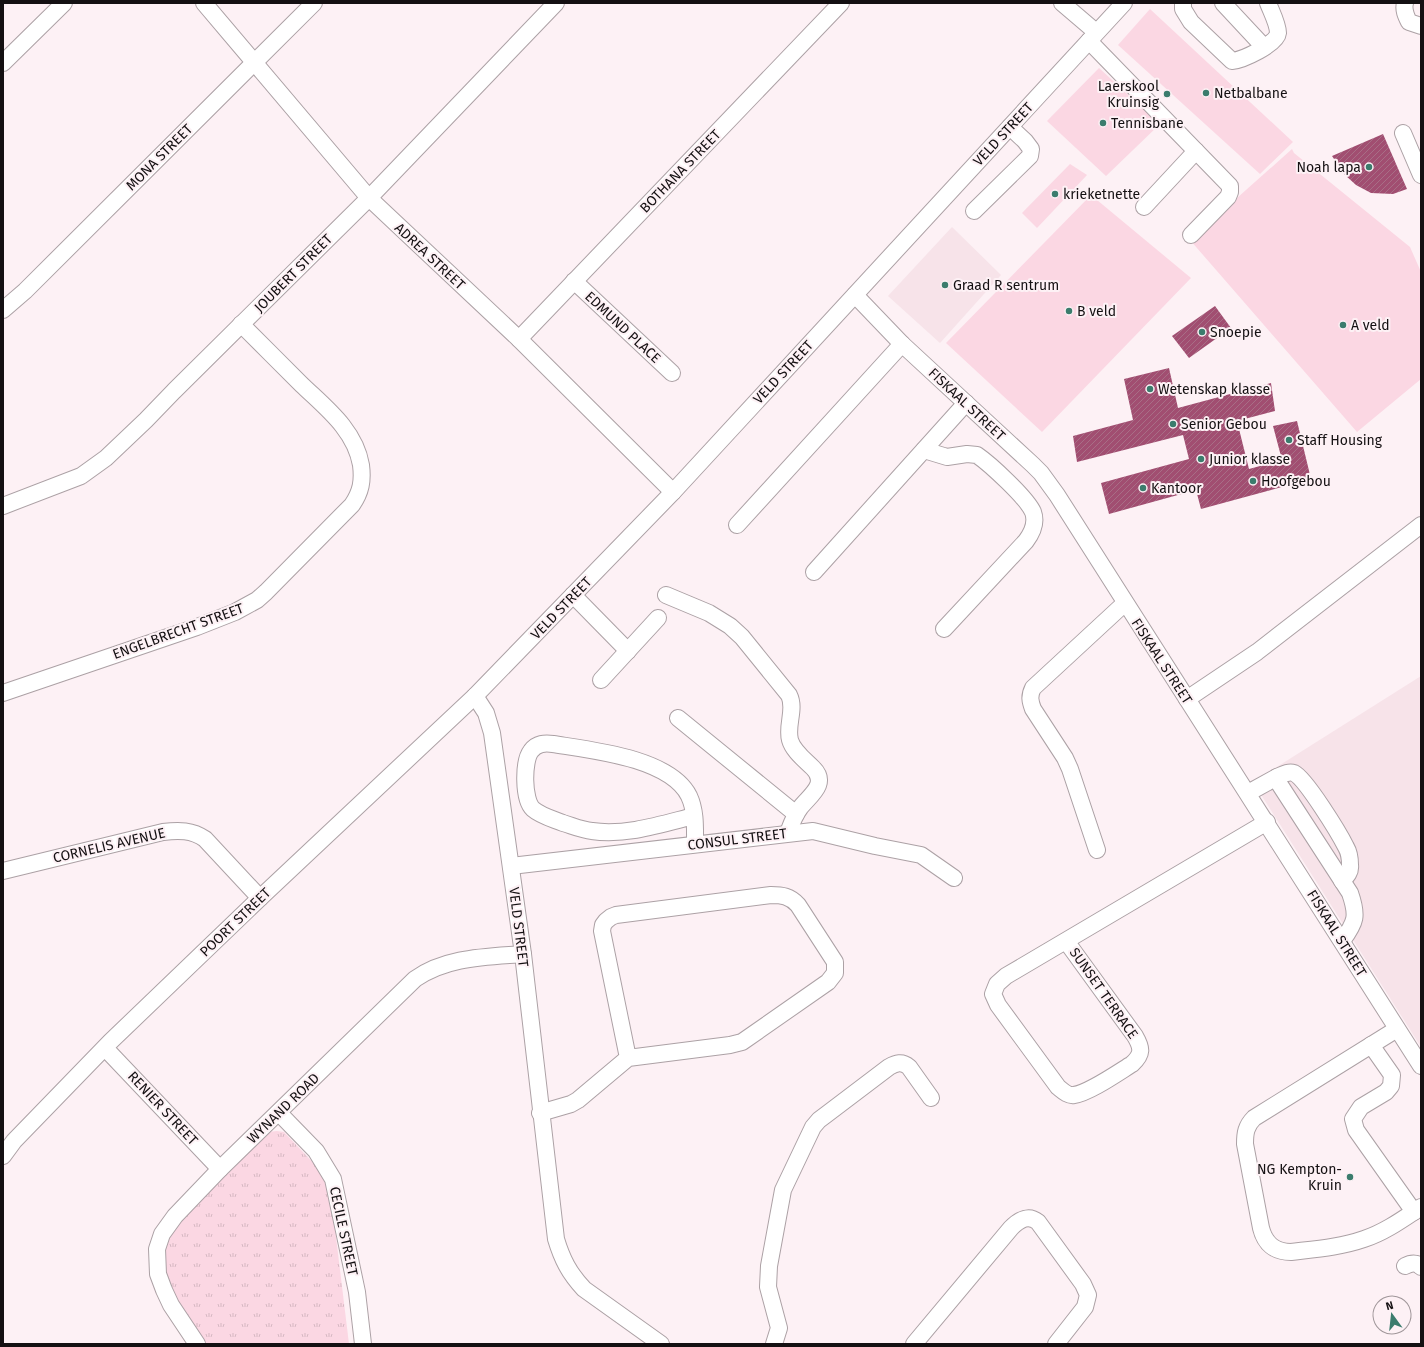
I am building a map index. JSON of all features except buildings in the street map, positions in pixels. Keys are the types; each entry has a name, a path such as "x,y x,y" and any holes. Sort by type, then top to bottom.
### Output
{"street":[{"path":"3,63 64,3"},
{"name":"ADREA STREET","path":"204,3 369,198 519,340 673,492"},
{"name":"MONA STREET","path":"3,310 25,291 314,3"},
{"name":"JOUBERT STREET","path":"3,506 81,476 106,458 369,198 556,3"},
{"name":"BOTHANA STREET","path":"519,340 841,3"},
{"path":"1062,3 1196,151 1230,186 1228,196 1191,235"},
{"name":"VELD STREET","path":"661,1344 584,1289 573,1278 566,1265 556,1239 540,1113 523,954 492,733 486,713 475,696 673,492 1124,3"},
{"path":"1183,3 1183,9 1191,22 1232,61 1238,61 1264,47 1273,42 1277,36 1278,31 1268,3"},
{"path":"1223,3 1264,47"},
{"path":"1405,3 1404,7 1409,22 1421,26"},
{"path":"974,211 1030,156 1031,149 1028,144 1010,127"},
{"path":"1403,133 1421,175"},
{"path":"1144,207 1196,151"},
{"name":"EDMUND PLACE","path":"574,281 672,373"},
{"name":"FISKAAL STREET","path":"855,295 902,344 1041,473 1057,495 1267,822 1421,1066"},
{"name":"ENGELBRECHT STREET","path":"3,693 197,627 246,606 266,592 352,505 357,498 363,475 359,454 347,430 241,324"},
{"path":"737,525 902,344"},
{"path":"814,572 966,403"},
{"path":"924,450 947,457 967,454 977,455 1026,500 1033,513 1034,519 1033,530 1026,542 944,629"},
{"path":"1187,699 1257,652 1421,525"},
{"path":"573,595 628,651"},
{"path":"666,595 709,613 730,626 742,637 792,700 789,739 795,750 816,771 820,781 818,787 796,814 788,833"},
{"path":"1098,850 1070,769 1065,758 1033,709 1030,701 1030,694 1033,688 1125,603"},
{"path":"601,680 658,618"},
{"name":"POORT STREET","path":"3,1156 9,1137 475,696"},
{"path":"678,718 796,814"},
{"path":"694,816 652,826 610,833 591,831 551,819 531,808 527,800 525,779 529,755 541,743 547,743 629,758 654,768 677,781 689,796 694,816 696,844"},
{"path":"1248,793 1285,773 1294,773 1301,778 1309,788 1346,848 1350,863 1350,870 1342,881"},
{"path":"1277,777 1350,893 1354,903 1355,920 1353,927 1342,941"},
{"name":"SUNSET TERRACE","path":"1066,941 1135,1036 1141,1049 1138,1059 1132,1064 1091,1088 1074,1095 1063,1092 1052,1080 998,1005 993,994 997,984 1006,976 1267,822"},
{"name":"CORNELIS AVENUE","path":"3,871 163,832 181,830 198,834 205,839 260,898"},
{"name":"CONSUL STREET","path":"511,866 788,833 817,831 875,846 915,853 954,878"},
{"path":"540,1113 571,1104 578,1100 628,1058 730,1045 742,1042 828,982 835,973 835,962 798,905 790,898 785,896 771,896 636,912 611,917 603,925 602,930 628,1058"},
{"name":"WYNAND ROAD","path":"197,1344 171,1305 158,1274 157,1249 162,1234 175,1216 220,1169 415,979 426,971 458,960 523,954"},
{"path":"1371,1045 1392,1076 1391,1086 1386,1092 1361,1107 1353,1119 1356,1130 1417,1210 1388,1228 1364,1239 1343,1245 1291,1252 1276,1250 1270,1245 1263,1235 1261,1228 1245,1144 1246,1130 1249,1124 1254,1118 1371,1045 1397,1029"},
{"name":"RENIER STREET","path":"104,1048 220,1169"},
{"path":"774,1344 779,1328 768,1286 769,1266 783,1190 813,1127 819,1120 896,1063 904,1064 908,1067 931,1098"},
{"name":"CECILE STREET","path":"279,1113 316,1151 333,1179 357,1292 363,1344"},
{"path":"914,1344 1011,1228 1020,1219 1028,1218 1038,1222 1083,1284 1088,1295 1085,1307 1056,1344"}],"shaded area":[{"name":"Graad R sentrum","path":"952,227 1001,275 940,343 888,296"},
{"path":"1421,676 1421,1047 1253,782"}],"green space":[{"name":"Netbalbane","path":"1150,9 1293,142 1260,174 1118,45"},
{"name":"Tennisbane","path":"1099,68 1160,124 1106,176 1047,121"},
{"name":"A veld","path":"1292,149 1294,153 1410,247 1421,272 1421,379 1357,432 1190,240"},
{"name":"krieketnette","path":"1070,164 1087,175 1037,228 1022,213"},
{"name":"B veld","path":"1091,195 1191,278 1042,432 946,343"},
{"path":"268,1132 284,1132 320,1170 331,1196 349,1344 205,1344 182,1309 164,1277 165,1248 178,1220"}],"place":[{"name":"Netbalbane","path":"1206,93"},
{"name":"Laerskool Kruinsig","path":"1167,94"},
{"name":"Tennisbane","path":"1103,123"},
{"name":"Noah lapa","path":"1369,167"},
{"name":"krieketnette","path":"1055,194"},
{"name":"Graad R sentrum","path":"945,285"},
{"name":"B veld","path":"1069,311"},
{"name":"A veld","path":"1343,325"},
{"name":"Snoepie","path":"1202,332"},
{"name":"Wetenskap klasse","path":"1150,389"},
{"name":"Senior Gebou","path":"1173,424"},
{"name":"Staff Housing","path":"1289,440"},
{"name":"Junior klasse","path":"1201,459"},
{"name":"Hoofgebou","path":"1253,481"},
{"name":"Kantoor","path":"1143,488"},
{"name":"NG Kempton- Kruin","path":"1350,1177"}]}
